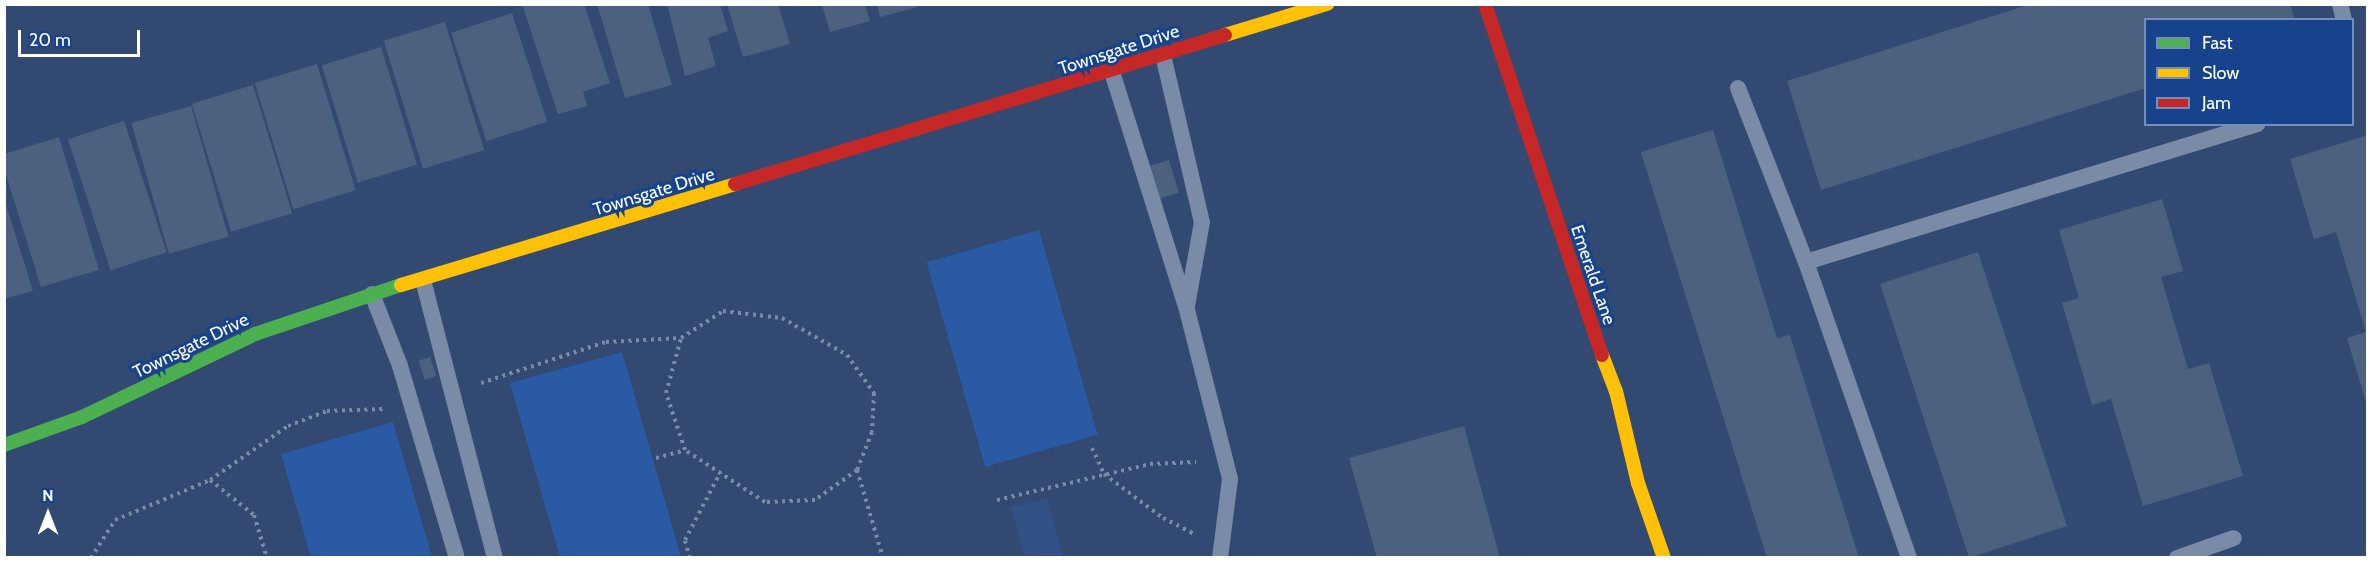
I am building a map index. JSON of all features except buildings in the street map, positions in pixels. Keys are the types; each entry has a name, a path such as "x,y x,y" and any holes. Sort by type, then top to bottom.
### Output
{"street":[{"name":"Townsgate Drive","path":"4,445 82,417 255,334 372,294 1112,72 1327,4"},
{"name":"Emerald Lane","path":"1485,4 1581,298 1616,391 1638,483 1664,558"}],"lane":[{"path":"1163,55 1202,222 1187,310"},
{"path":"1112,72 1187,310 1230,479 1225,555"},
{"path":"1738,88 1806,262 1909,558"},
{"path":"1806,262 2250,126"},
{"path":"423,280 454,391 495,558"},
{"path":"372,294 411,404 458,558"},
{"path":"2177,558 2234,538"}],"path":[{"path":"454,391 606,342 681,338 723,311 782,318 847,355 874,393 872,432 857,470 815,500 765,502 685,450 666,393 681,338"},
{"path":"91,558 115,520 210,480 288,426 327,411 389,409 411,404"},
{"path":"1092,448 1104,474 1163,518 1225,555"},
{"path":"656,458 685,450"},
{"path":"997,500 1150,465 1225,460"},
{"path":"857,470 884,558"},
{"path":"690,558 685,540 720,473"},
{"path":"210,480 254,515 267,558"}],"shaded area":[{"path":"1039,230 1098,435 985,467 927,262"},
{"path":"622,352 681,557 560,557 510,383"},
{"path":"393,422 432,557 311,557 281,454"},
{"path":"1047,498 1063,557 1025,557 1011,507"}],"traffic: fast":[{"path":"4,445 82,417 255,334 401,285"}],"traffic: slow":[{"path":"1225,35 1327,4"},
{"path":"401,285 735,184"},
{"path":"1602,355 1616,391 1638,483 1664,558"}],"traffic: jam":[{"path":"1485,4 1602,355"},
{"path":"735,184 1225,35"}]}
